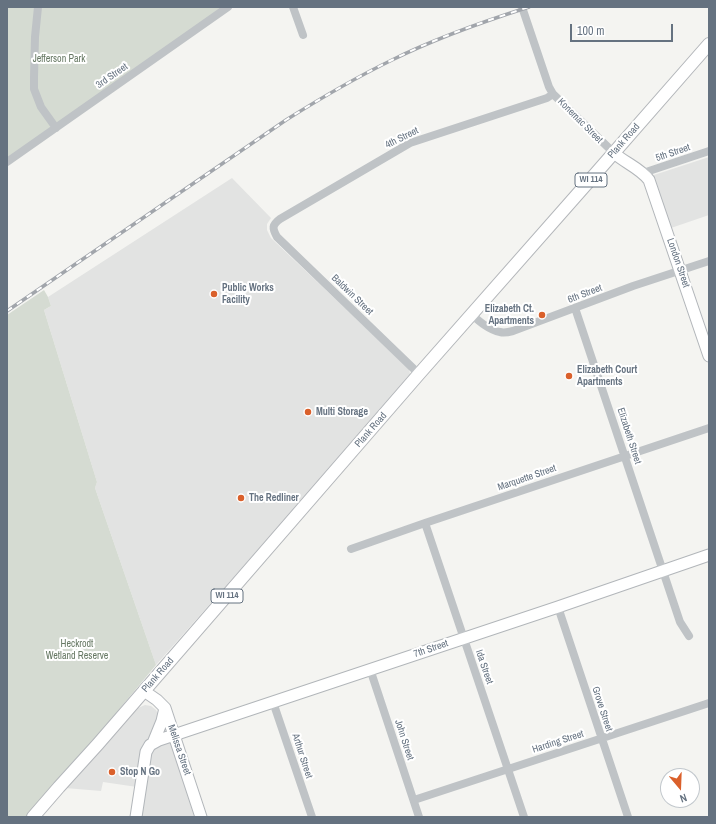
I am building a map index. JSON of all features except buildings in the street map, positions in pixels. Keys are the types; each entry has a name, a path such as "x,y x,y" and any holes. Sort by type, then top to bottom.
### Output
{"main road":[{"name":"Plank Road","path":"33,817 471,314 709,44"}],"street":[{"path":"38,7 35,37 34,89 41,107 56,128"},
{"name":"3rd Street","path":"7,162 228,7"},
{"path":"293,7 303,35"},
{"name":"Konemac Street","path":"522,7 549,87 553,94 620,159 643,173"},
{"name":"4th Street","path":"273,228 276,222 280,219 410,143 547,98 553,94"},
{"name":"5th Street","path":"643,173 709,151"},
{"name":"London Street","path":"643,173 649,180 652,187 708,351"},
{"name":"Baldwin Street","path":"273,228 277,237 419,374"},
{"name":"6th Street","path":"471,314 489,327 500,332 513,331 633,286 709,261"},
{"name":"Elizabeth Street","path":"575,308 662,571 680,622 689,636"},
{"name":"Marquette Street","path":"351,549 424,523 709,428"},
{"name":"Ida Street","path":"424,523 524,817"},
{"name":"7th Street","path":"153,743 709,555"},
{"name":"Grove Street","path":"558,607 628,817"},
{"name":"John Street","path":"370,669 419,817"},
{"path":"136,817 146,752 153,743 162,721 165,708 144,691"},
{"name":"Arthur Street","path":"273,702 312,817"},
{"name":"Harding Street","path":"414,800 708,706"},
{"name":"Melissa Street","path":"165,708 201,817"}],"shaded area":[{"path":"709,157 709,215 671,228 654,175"},
{"path":"232,178 271,218 267,224 267,230 271,238 406,366 409,369 410,374 409,379 156,665 95,488 97,482 44,310 51,306 48,297"},
{"path":"145,705 151,706 156,710 159,716 172,747 196,817 141,817 137,787 103,782 101,791 65,788 128,718 138,708"}],"green space":[{"name":"Jefferson Park","path":"7,7 225,7 7,159"},
{"name":"Heckrodt Wetland Reserve","path":"44,290 51,306 44,310 97,482 95,488 156,665 103,731 30,817 7,817 7,315"}],"railway":[{"path":"7,311 286,120 325,96 378,67 425,45 529,7"}],"place":[{"name":"Public Works Facility","path":"214,294"},
{"name":"Elizabeth Ct. Apartments","path":"542,315"},
{"name":"Elizabeth Court Apartments","path":"569,376"},
{"name":"Multi Storage","path":"308,412"},
{"name":"The Redliner","path":"241,498"},
{"name":"Stop N Go","path":"112,772"}]}
